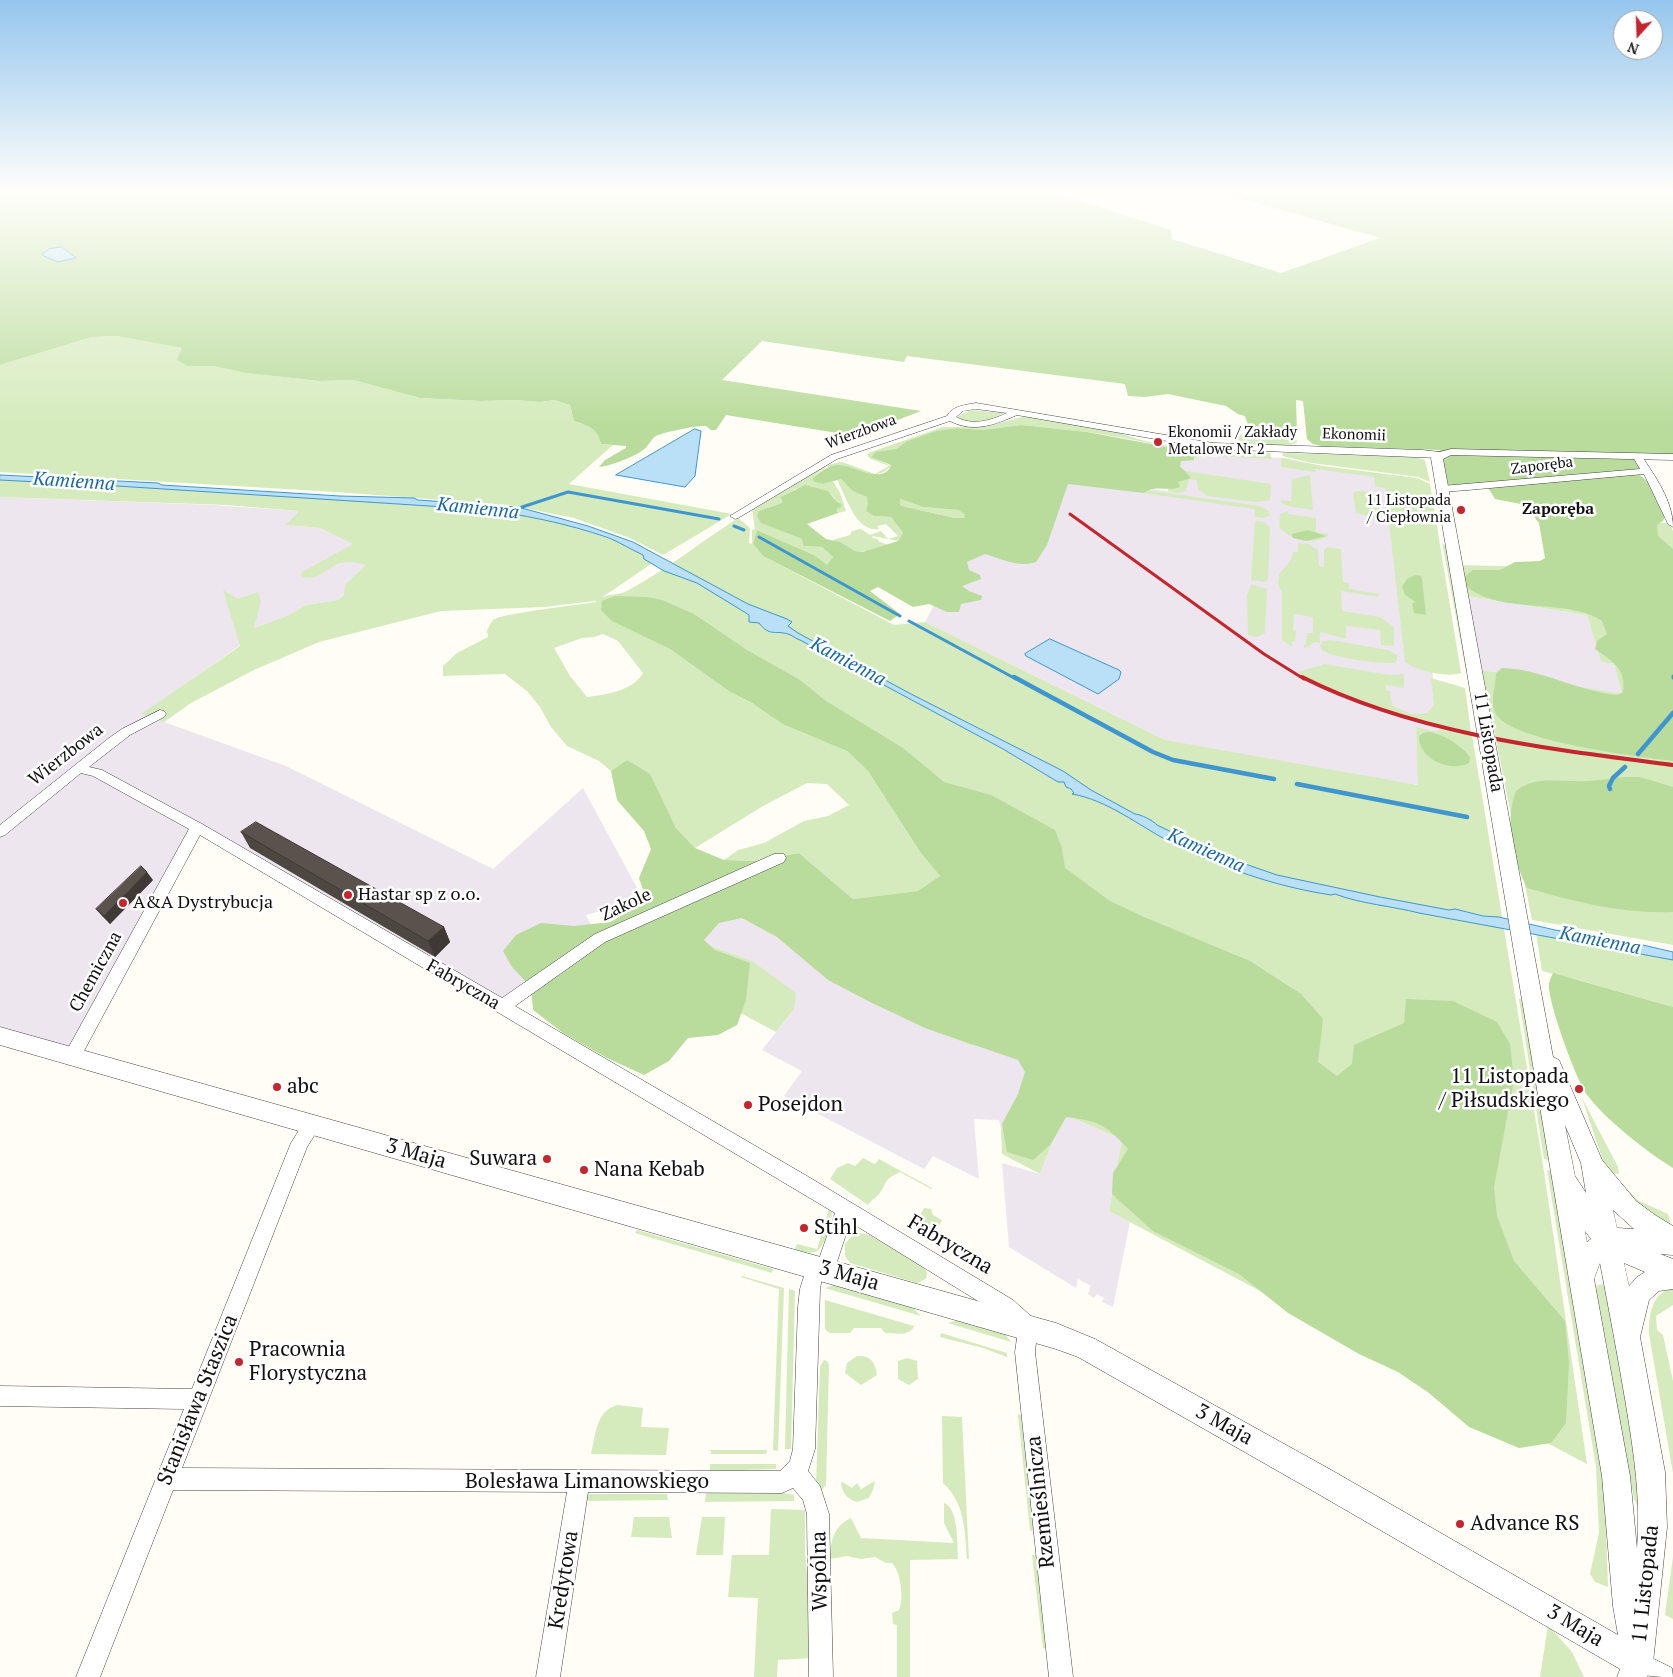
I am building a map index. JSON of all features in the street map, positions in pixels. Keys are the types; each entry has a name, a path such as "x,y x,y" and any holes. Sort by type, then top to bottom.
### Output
{"street":[{"name":"Ekonomii","path":"976,406 1213,446 1440,455 1451,452 1673,457"},
{"name":"Wierzbowa","path":"735,516 834,457 951,418 953,412 976,406"},
{"path":"951,418 963,424 978,425 990,423 1018,412"},
{"name":"11 Listopada","path":"1440,455 1437,460 1539,1030 1616,1476 1628,1606 1644,1672"},
{"path":"1638,457 1673,524"},
{"name":"Zaporęba","path":"1442,489 1520,485 1584,476 1646,471"},
{"name":"Wierzbowa","path":"0,832 78,768 126,732 160,714"},
{"name":"Fabryczna","path":"78,768 96,773 197,827 845,1209 1006,1307 1028,1327"},
{"name":"Chemiczna","path":"72,1057 197,827"},
{"name":"Zakole","path":"501,1007 600,938 779,858"},
{"name":"11 Listopada","path":"1539,1030 1592,1162 1630,1350 1651,1472 1653,1528 1644,1672"},
{"name":"3 Maja","path":"0,1036 1028,1327 1086,1348 1461,1559 1644,1672"},
{"name":"Stanisława Staszica","path":"88,1677 300,1143 312,1125"},
{"path":"1592,1162 1621,1204 1648,1226 1673,1238"},
{"path":"1564,1176 1582,1206 1608,1239 1650,1262 1673,1271"},
{"path":"795,1473 799,1467 804,1449 810,1290 845,1209"},
{"path":"1582,1278 1592,1253 1608,1239 1673,1243"},
{"path":"1630,1350 1631,1308 1635,1296 1652,1281 1673,1277"},
{"name":"Rzemieślnicza","path":"1028,1327 1025,1352 1061,1677"},
{"path":"0,1396 198,1399"},
{"name":"Bolesława Limanowskiego","path":"167,1479 579,1483 782,1482 789,1479 795,1473"},
{"name":"Wspólna","path":"795,1473 812,1494 818,1514 821,1677"},
{"name":"Kredytowa","path":"548,1677 579,1483"}],"shaded area":[{"path":"1226,456 1285,458 1322,466 1405,477 1439,720 1437,723 1438,732 1416,728 1419,785 1267,761 1165,740 925,622 952,571 1047,474 1168,491 1179,459"},
{"path":"0,497 213,505 299,511 287,525 320,528 385,558 338,600 306,605 289,615 254,628 249,639 142,714 286,766 493,869 583,788 643,899 586,915 597,937 501,1005 197,826 72,1055 0,1034"},
{"path":"1467,596 1587,615 1601,662 1614,664 1622,695 1482,670"},
{"path":"720,911 786,935 1031,1060 1011,1123 1001,1130 999,1120 974,1119 979,1179 933,1156 924,1169 784,1096 802,1071 762,1050 794,1009 701,943"},
{"path":"1063,1114 1122,1139 1109,1211 1130,1222 1113,1307 1102,1302 1104,1298 1097,1294 1094,1298 1088,1294 1091,1286 1078,1279 1076,1288 1009,1247 1002,1163 1040,1174"}],"green space":[{"path":"0,269 1269,269 1281,273 1292,269 1673,269 1673,457 1638,457 1644,471 1634,472 1650,485 1657,497 1665,516 1663,521 1657,525 1658,536 1673,549 1673,761 1633,756 1549,740 1506,724 1496,714 1493,704 1496,673 1502,668 1531,672 1602,693 1617,695 1623,692 1624,684 1623,677 1617,666 1595,649 1597,641 1607,634 1602,621 1570,609 1494,600 1477,593 1463,583 1463,578 1473,570 1500,570 1515,562 1540,561 1545,558 1539,523 1531,506 1495,499 1487,486 1449,488 1440,450 1321,446 1313,444 1307,439 1303,401 1296,400 1297,434 1252,429 1248,425 1245,416 1226,406 1168,394 1145,397 1128,396 1125,384 907,356 904,362 762,341 722,380 921,411 856,436 726,415 716,430 702,426 660,434 654,437 645,449 634,455 599,467 605,460 626,448 626,446 601,444 592,428 574,421 570,405 554,400 540,402 420,398 353,380 320,381 246,373 213,366 188,366 177,360 182,348 116,336 92,337 0,365"},
{"path":"116,336 182,348 188,366 213,366 247,373 320,381 353,380 420,398 540,402 554,400 570,405 574,421 592,428 601,444 613,445 569,484 732,514 663,555 630,538 574,518 509,505 336,492 0,472 0,365 92,337"},
{"path":"971,410 1004,413 981,422 970,422 958,418 958,416"},
{"path":"1025,416 1120,433 1156,444 1175,447 1213,451 1270,453 1272,459 1215,456 1195,458 1183,450 1124,438 1021,425 982,430 957,428 936,431 907,441 896,449 876,453 872,457 891,466 884,472 875,474 889,466 869,458 867,454 871,452 943,427 986,427"},
{"path":"1021,425 1087,432 1183,450 1194,457 1194,460 1181,461 1180,466 1191,478 1178,482 1180,487 1170,489 1156,488 1144,493 1068,484 1047,545 1036,562 1029,564 1016,563 985,554 967,562 969,570 980,575 981,579 962,586 982,596 981,600 961,604 959,612 947,612 929,604 913,607 878,587 870,591 900,614 890,621 763,556 753,544 757,530 814,555 827,565 833,557 822,547 803,546 802,539 761,523 757,516 759,511 782,503 781,497 805,485 828,491 842,506 837,509 838,513 807,524 826,539 840,542 855,551 863,552 898,541 903,533 891,517 874,516 866,511 867,497 853,491 841,479 823,484 814,482 812,479 823,470 836,465 881,474 887,471 891,465 871,457 876,452 896,449 907,441 936,431 957,428 982,430","holes":["900,499 923,507 958,510 964,514 965,518 955,518 906,507 900,505"]},
{"path":"1245,434 1290,437 1296,439 1297,442 1285,446 1267,446 1248,444 1237,439 1238,436"},
{"path":"1283,453 1415,457 1425,460 1430,482 1418,477 1312,463 1282,456"},
{"path":"1281,458 1322,466 1417,478 1430,484 1461,673 1448,675 1432,673 1405,662 1385,488 1375,487 1374,477 1316,469 1315,472 1281,467"},
{"path":"842,462 874,474 847,467 829,468 826,465"},
{"path":"823,466 825,469 812,479 814,482 823,484 833,481 840,493 846,511 838,513 836,501 830,494 814,488 804,487 795,489 786,495 781,499 782,503 759,511 762,523 802,539 803,546 822,547 833,557 827,566 814,555 757,530 753,544 763,556 894,625 925,622 1165,740 1418,785 1416,727 1438,732 1438,729 1472,735 1543,1165 1587,1464 1109,1211 1122,1139 1063,1114 1040,1174 1002,1154 1001,1130 1011,1123 1031,1061 995,1044 971,1045 920,1026 786,935 721,911 701,943 752,961 796,993 794,1009 776,1032 600,938 779,858 868,972 989,915 853,749 602,605 642,635 670,649 730,692 847,751 868,771 920,852 940,876 919,891 853,899 799,853 756,861 724,860 738,850 764,843 804,821 828,816 849,805 827,784 807,783 763,806 695,848 676,828 662,800 627,760 611,771 599,761 567,746 551,727 540,707 527,691 505,674 443,676 443,666 457,653 488,637 487,630 493,620 499,617 597,602 595,601 544,607 441,611 319,642 254,670 191,703 164,722 141,714 240,646 223,590 238,599 258,592 261,601 254,628 289,615 306,605 338,600 344,595 345,585 366,565 345,562 312,577 307,578 301,575 302,572 353,544 320,528 286,525 299,511 226,505 0,497 0,478 509,511 603,536 657,560 601,598 624,592 641,583 738,518 750,528 749,543 752,544 752,530 755,529 752,509","holes":["603,634 618,641 643,673 639,679 626,688 587,697 570,676 554,648 582,638"]},
{"path":"1173,469 1271,484 1270,500 1257,502 1207,496 1198,489 1197,480 1189,479 1186,491 1176,493 1168,491"},
{"path":"1310,475 1313,510 1287,506 1281,502 1281,500 1291,501 1292,479"},
{"path":"841,479 853,490 867,497 874,516 891,517 903,533 898,541 888,539 898,536 886,524 877,526 879,529 871,529 864,525 848,504 837,480"},
{"path":"1147,490 1259,506 1268,510 1270,516 1264,518 1255,517 1255,510 1253,509 1144,493"},
{"path":"1357,491 1372,492 1380,496 1381,516 1374,518 1356,513 1353,493"},
{"path":"900,499 923,507 958,510 966,518 955,518 906,507 900,505"},
{"path":"1288,511 1288,514 1316,518 1316,532 1328,534 1328,536 1316,541 1309,541 1295,538 1284,532 1279,527 1280,514"},
{"path":"1255,521 1264,522 1270,528 1268,580 1264,582 1251,580"},
{"path":"1569,523 1669,523 1673,531 1673,945 1532,920 1482,670 1622,694 1614,664 1601,662 1587,615 1461,595 1456,565 1581,568"},
{"path":"861,529 870,535 881,531 888,539 873,536 872,538 888,545 859,552 832,540 850,535 852,531"},
{"path":"1308,530 1326,536 1306,541 1293,538 1292,534"},
{"path":"1442,542 1447,548 1469,668 1466,671"},
{"path":"1298,543 1308,544 1318,550 1319,566 1324,567 1324,550 1327,547 1341,549 1343,582 1349,583 1349,589 1379,594 1379,597 1341,591 1342,611 1380,617 1394,627 1394,646 1381,645 1380,630 1346,626 1346,639 1320,632 1320,643 1314,642 1304,648 1307,633 1313,633 1313,617 1294,614 1293,630 1296,631 1295,641 1292,641 1292,647 1282,640 1282,593 1278,585 1279,574 1291,560 1293,552 1298,552"},
{"path":"1415,575 1421,576 1422,579 1426,615 1414,613 1412,603 1415,603 1405,595 1402,587 1407,579"},
{"path":"1251,584 1267,589 1265,633 1257,637 1248,635 1247,595"},
{"path":"615,596 647,597 662,600 694,614 747,650 800,680 826,701 903,748 944,782 991,795 1055,830 1062,848 1065,868 1110,901 1250,961 1301,994 1323,1019 1318,1062 1337,1076 1352,1064 1354,1045 1404,1023 1406,999 1453,1001 1497,1022 1510,1044 1514,1080 1494,1187 1497,1216 1514,1261 1565,1321 1569,1363 1566,1423 1551,1443 1519,1448 1469,1427 1429,1393 1398,1372 1359,1354 1288,1313 1239,1274 1153,1231 1112,1194 1113,1173 1128,1149 1101,1125 1086,1120 1066,1117 1051,1144 1033,1160 1007,1152 1002,1124 1018,1094 1025,1072 1018,1060 925,1028 870,1002 828,980 777,937 742,918 719,923 704,940 715,950 750,963 746,1000 737,1025 718,1035 688,1038 669,1061 644,1075 607,1058 563,1033 533,1010 531,987 512,967 503,951 516,935 541,923 574,926 611,922 646,899 639,878 651,849 644,831 617,800 611,771 627,760 650,774 676,828 695,848 724,860 756,861 799,853 853,899 918,891 940,876 920,852 868,771 847,751 783,724 752,703 730,692 670,649 612,621 601,610 602,601"},
{"path":"1331,640 1388,650 1397,655 1397,660 1394,663 1378,663 1335,656 1322,650 1320,645 1323,641"},
{"path":"1325,664 1389,675 1404,674 1404,688 1386,685 1386,690 1391,692 1390,697 1393,706 1411,714 1427,713 1434,705 1431,678 1465,688 1471,732 1449,728 1385,710 1302,676 1298,672"},
{"path":"1430,732 1457,744 1470,757 1469,763 1462,766 1445,765 1430,757 1420,744 1419,736"},
{"path":"1640,777 1673,787 1673,912 1617,909 1563,898 1527,888 1514,853 1512,841 1512,803 1516,791 1529,784 1543,781 1586,781"},
{"path":"1536,933 1673,958 1673,1007 1542,971"},
{"path":"1553,973 1673,1007 1673,1168 1639,1145 1616,1125 1596,1105 1583,1088 1564,1041 1553,1006 1549,984"},
{"path":"1519,999 1523,1000 1550,1160 1544,1159"},
{"path":"1582,1098 1618,1167 1619,1174 1607,1173"},
{"path":"863,1158 875,1164 879,1159 932,1188 900,1172 887,1180 877,1196 868,1205 830,1179 837,1168 848,1163 855,1166"},
{"path":"1547,1170 1552,1171 1604,1471 1608,1587 1595,1582 1590,1574 1599,1533 1596,1467"},
{"path":"1621,1183 1639,1201 1668,1214 1672,1228 1653,1223"},
{"path":"830,1206 831,1224 826,1238 819,1249 810,1253 795,1249 797,1244 817,1249"},
{"path":"924,1208 931,1209 933,1215 942,1220 932,1239 913,1227"},
{"path":"637,1230 773,1269 772,1273 635,1233"},
{"path":"860,1233 870,1235 924,1267 927,1273 926,1279 917,1283 850,1263 845,1256 845,1244 852,1236"},
{"path":"742,1276 784,1288 778,1451 773,1450 779,1289"},
{"path":"1602,1284 1606,1287 1638,1469 1638,1506 1634,1499 1596,1288"},
{"path":"834,1285 912,1307 921,1316 825,1288"},
{"path":"1673,1288 1673,1305 1656,1316 1657,1330 1663,1335 1673,1381 1673,1473 1649,1334 1651,1312 1656,1300 1660,1295"},
{"path":"789,1289 795,1291 791,1449 785,1449"},
{"path":"825,1300 914,1326 909,1332 902,1334 885,1333 881,1328 854,1328 850,1333 829,1333 825,1329"},
{"path":"957,1320 1005,1334 1011,1342 948,1323"},
{"path":"941,1333 1007,1353 1007,1357 983,1348 940,1337"},
{"path":"857,1356 872,1360 877,1375 861,1385 845,1373 847,1363"},
{"path":"907,1358 917,1361 918,1379 909,1385 898,1379 898,1361"},
{"path":"824,1360 829,1365 826,1485 821,1491 816,1485 820,1366"},
{"path":"618,1405 643,1408 641,1427 669,1428 666,1455 591,1454 601,1417 605,1412"},
{"path":"1018,1414 1021,1415 1034,1530 1030,1531"},
{"path":"942,1416 962,1417 969,1559 967,1559 960,1508 956,1499 943,1483"},
{"path":"709,1450 767,1450 766,1454 711,1454"},
{"path":"710,1464 776,1464 776,1469 710,1471"},
{"path":"841,1481 852,1488 857,1483 861,1489 875,1481 869,1498 857,1502 845,1494"},
{"path":"706,1492 778,1492 794,1495 794,1501 705,1502"},
{"path":"587,1494 667,1494 668,1500 586,1501"},
{"path":"944,1503 949,1506 955,1519 958,1559 910,1560 910,1677 897,1677 897,1625 893,1624 892,1613 899,1610 901,1605 898,1573 892,1563 886,1563 875,1557 861,1559 847,1556 830,1559 832,1540 841,1525 851,1518 861,1538 954,1543 944,1523"},
{"path":"771,1509 805,1510 805,1550 813,1658 778,1660 777,1677 754,1677 758,1598 728,1597 732,1555 769,1555"},
{"path":"634,1517 669,1517 672,1538 631,1537"},
{"path":"702,1517 725,1517 723,1555 696,1555"},
{"path":"1032,1555 1036,1555 1046,1648 1043,1648"},
{"path":"1673,1557 1673,1619 1665,1615"},
{"path":"1548,1625 1572,1652 1584,1677 1540,1677"}],"water":[{"path":"695,429 701,431 695,476 685,487 616,475"},
{"name":"Kamienna","path":"0,475 158,483 162,485 340,496 414,498 418,500 518,507 588,526 633,542 748,604 787,619 792,622 788,626 798,633 911,694 1063,771 1091,790 1135,814 1147,818 1157,825 1219,855 1277,875 1380,897 1449,910 1455,909 1483,916 1499,917 1555,930 1643,945 1673,952 1673,960 1419,913 1335,894 1331,895 1289,887 1229,868 1170,842 1110,807 1072,794 1074,793 1066,787 1064,782 1058,782 1003,749 800,640 788,634 769,632 759,623 749,622 749,615 697,583 664,571 644,559 643,555 613,540 576,528 527,516 476,509 117,486 81,486 75,484 0,480"},
{"path":"1050,639 1119,670 1121,672 1119,679 1098,694 1026,656 1025,654"}],"building":[{"path":"256,822 444,927 428,941 241,832"},
{"path":"141,866 147,872 104,916 96,909"}],"waterway":[{"name":"Kamienna","path":"516,509 568,492 719,519"},
{"path":"734,526 744,530"},
{"path":"759,537 900,616"},
{"path":"909,621 1016,679"},
{"path":"1014,677 1153,752 1173,760 1274,779"},
{"path":"1638,754 1673,713"},
{"path":"1610,789 1609,786 1613,778 1625,767"},
{"path":"1297,784 1467,817"}],"railway":[{"path":"1070,514 1264,654 1304,679"},
{"path":"1302,677 1390,713 1436,726 1579,753 1673,765"}],"place":[{"name":"Ekonomii / Zakłady Metalowe Nr 2","path":"1158,442"},
{"name":"11 Listopada / Ciepłownia","path":"1461,510"},
{"name":"Hastar sp z o.o.","path":"348,895"},
{"name":"A&A Dystrybucja","path":"123,903"},
{"name":"abc","path":"277,1087"},
{"name":"11 Listopada / Piłsudskiego","path":"1579,1089"},
{"name":"Posejdon","path":"748,1105"},
{"name":"Suwara","path":"547,1159"},
{"name":"Nana Kebab","path":"584,1170"},
{"name":"Stihl","path":"804,1228"},
{"name":"Pracownia Florystyczna","path":"239,1362"},
{"name":"Advance RS","path":"1460,1524"}],"district":[{"name":"Zaporęba","path":"1558,509"}]}
